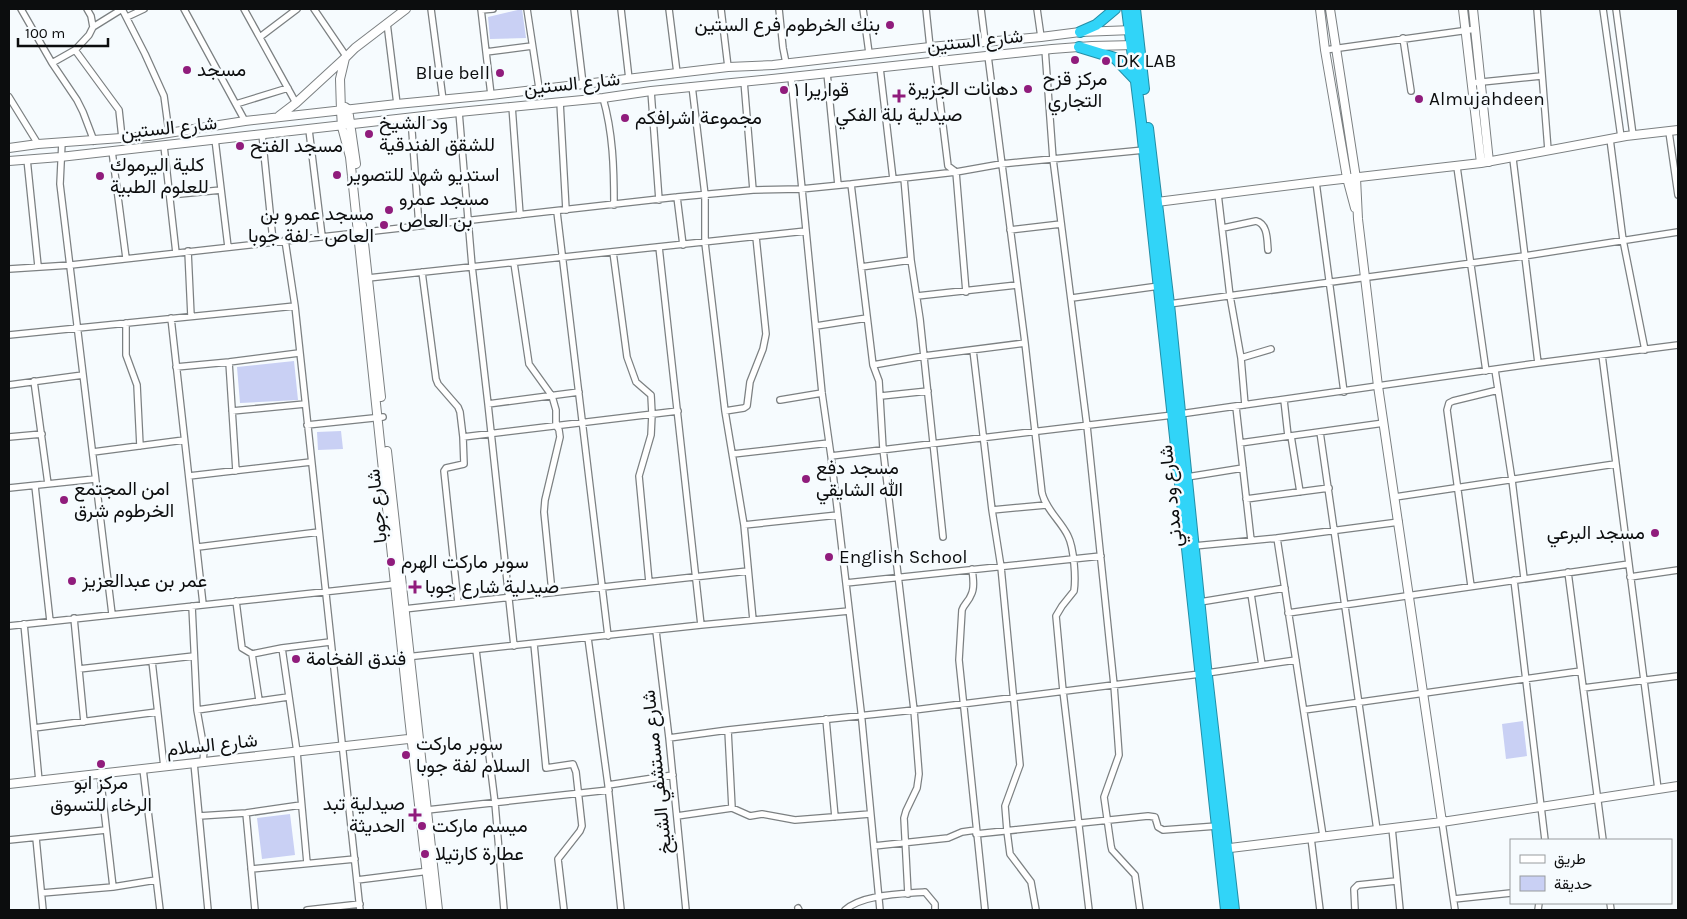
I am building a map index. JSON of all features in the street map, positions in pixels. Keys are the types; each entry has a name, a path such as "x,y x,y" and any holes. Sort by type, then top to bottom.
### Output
{"highway":[{"path":"1080,32 1103,21 1115,9"},
{"path":"1127,9 1133,30 1139,78"},
{"path":"1133,30 1135,9"},
{"path":"1079,47 1115,58 1139,78"},
{"name":"شارع ود مدني","path":"1139,78 1141,122 1158,286 1187,477 1200,602 1217,826 1224,849 1226,910"},
{"name":"شارع ود مدني","path":"1139,78 1157,202 1169,304 1177,414 1204,674 1224,849 1234,910"}],"street":[{"path":"21,9 52,63 77,100 94,141"},
{"path":"87,9 91,16 93,27"},
{"path":"52,63 75,50 89,35 93,27 122,9 164,96 169,133"},
{"path":"127,17 144,9"},
{"path":"184,9 245,121"},
{"path":"244,9 296,103"},
{"path":"260,37 297,9"},
{"path":"314,9 345,57 340,78 340,102 344,110"},
{"path":"277,117 296,103 345,57 406,9"},
{"path":"431,9 443,100"},
{"path":"491,95 481,9 493,9"},
{"path":"528,9 539,88"},
{"path":"574,9 583,84"},
{"path":"621,9 629,79"},
{"path":"669,9 677,73"},
{"path":"721,9 728,67"},
{"path":"778,9 786,63"},
{"path":"863,9 869,54"},
{"path":"926,9 930,46"},
{"path":"981,9 985,41"},
{"path":"1037,9 1041,37"},
{"path":"1320,9 1325,50 1358,219 1378,386 1454,910"},
{"path":"1330,9 1351,178"},
{"path":"1463,9 1472,84 1485,163"},
{"path":"1473,9 1482,82 1485,163"},
{"path":"1537,9 1548,150"},
{"path":"1602,9 1621,137"},
{"path":"1616,9 1633,135"},
{"path":"387,23 397,104"},
{"path":"1325,50 1476,28"},
{"name":"شارع الستين","path":"9,148 169,133 277,117 491,95 715,68 786,63 930,46 1080,32 1133,30"},
{"path":"1064,34 1066,47"},
{"path":"1051,35 1049,49 1053,160 1087,426 1119,749 1118,760 1104,793 1106,819 1112,850 1135,875 1140,910"},
{"path":"1403,38 1411,91"},
{"path":"486,52 532,46"},
{"name":"شارع الستين","path":"9,161 60,158 512,106 603,98 696,86 1066,47 1135,46"},
{"path":"75,50 120,110 122,138"},
{"path":"988,56 1025,343 1042,493 1046,505 1069,537 1073,560 1074,591 1056,616 1089,910"},
{"path":"935,61 948,166 956,172 966,292"},
{"path":"715,68 716,84"},
{"path":"880,68 893,179"},
{"path":"698,71 696,86 705,195 705,243 725,411 744,525 754,620"},
{"path":"827,73 838,185"},
{"path":"1472,84 1541,76"},
{"path":"791,77 822,393 846,582 880,910"},
{"path":"744,81 753,190"},
{"path":"236,104 288,88"},
{"path":"651,91 659,200"},
{"path":"9,97 38,144"},
{"path":"603,98 610,122 613,149 614,205"},
{"path":"560,102 566,210"},
{"path":"512,106 520,215"},
{"name":"شارع جوبا","path":"344,110 346,126 355,153 360,233 426,830 431,910"},
{"path":"459,112 472,266 514,646"},
{"path":"411,118 419,226"},
{"path":"308,130 322,236"},
{"path":"1157,202 1457,167 1513,159 1548,150 1621,137 1678,130"},
{"path":"1669,132 1676,166 1678,195"},
{"path":"262,134 273,241"},
{"path":"1610,139 1623,240 1645,350"},
{"path":"215,140 228,247"},
{"path":"62,142 60,184 112,614"},
{"path":"164,146 176,253"},
{"path":"9,269 71,265 273,241 468,222 677,197 851,184 956,172 1001,164 1144,150"},
{"path":"112,151 126,258"},
{"path":"27,159 38,266"},
{"path":"1513,159 1538,364"},
{"path":"1457,167 1486,371"},
{"path":"904,178 911,260 924,356 943,537"},
{"path":"1316,182 1344,392"},
{"path":"851,184 873,365 879,381 881,396 883,449 914,710 919,774 917,788 904,818 908,894"},
{"path":"170,195 221,190"},
{"path":"1218,194 1230,296 1241,358 1245,405"},
{"path":"677,197 683,245"},
{"path":"557,212 608,636"},
{"path":"1223,228 1256,221 1261,222 1265,226 1268,250"},
{"path":"1010,230 1061,224"},
{"path":"368,278 806,231"},
{"path":"1169,304 1524,256 1678,232"},
{"name":"شارع جوبا","path":"360,233 368,278 369,312"},
{"path":"725,411 747,406 750,382 765,342 766,327 756,237"},
{"path":"286,240 295,306 360,907 309,910"},
{"path":"659,247 701,625"},
{"path":"188,251 192,316"},
{"path":"613,252 627,357 636,382 651,395 651,435 639,476 649,582"},
{"path":"861,267 911,260"},
{"path":"514,263 529,364 552,396 556,410 556,425 560,437 545,500 544,512 552,592"},
{"path":"422,272 436,379 438,384 458,407 463,437 464,464 446,468 444,471 458,602"},
{"path":"917,296 1017,286"},
{"path":"1072,298 1158,286"},
{"path":"9,336 295,306"},
{"path":"171,318 203,604"},
{"path":"816,326 867,318"},
{"path":"126,323 126,355 137,385 140,446"},
{"path":"873,365 924,356 1025,343"},
{"path":"831,456 1236,407 1678,345"},
{"path":"1241,358 1271,349"},
{"path":"973,350 992,510 1001,567 1020,764 1005,806 1007,831 1010,854 1031,882 1036,910"},
{"path":"176,367 299,353"},
{"path":"1602,356 1658,789"},
{"path":"230,362 236,471"},
{"path":"1495,370 1512,480 1524,578"},
{"path":"9,385 83,375"},
{"path":"34,381 48,484"},
{"path":"1471,586 1448,406 1453,401 1498,390"},
{"path":"881,396 928,391"},
{"path":"488,404 579,392"},
{"path":"780,400 822,393"},
{"path":"1284,400 1300,492"},
{"path":"232,410 305,404"},
{"path":"1236,407 1251,540"},
{"path":"463,437 678,411"},
{"path":"308,425 380,417"},
{"path":"1240,443 1384,423"},
{"path":"1320,432 1377,830"},
{"path":"9,437 42,434"},
{"path":"92,452 184,440"},
{"path":"733,454 829,443"},
{"path":"189,476 311,462"},
{"path":"1395,497 1615,464"},
{"path":"1187,477 1243,468"},
{"path":"9,488 95,479"},
{"path":"35,486 50,621"},
{"path":"1246,499 1329,488"},
{"path":"992,510 1046,505"},
{"path":"744,525 838,516"},
{"path":"1194,546 1277,538 1399,522"},
{"path":"198,547 319,532"},
{"path":"1277,538 1323,836"},
{"path":"846,582 1101,556"},
{"path":"1288,613 1408,594 1629,564"},
{"path":"972,569 973,589 962,610 959,660 985,910"},
{"path":"1630,577 1678,570"},
{"path":"404,609 748,571"},
{"path":"1568,572 1603,839"},
{"path":"1514,580 1545,839"},
{"path":"9,626 399,584"},
{"name":"شارع جوبا","path":"399,584 404,609 406,657"},
{"path":"1200,602 1285,588"},
{"path":"1251,594 1262,665"},
{"path":"236,601 242,648 252,654 330,642"},
{"path":"192,606 197,710 203,742 198,763 199,816 208,910"},
{"path":"406,657 849,611"},
{"path":"74,618 84,722"},
{"path":"24,624 39,781"},
{"name":"شارع مستشفي الشيخ","path":"656,631 686,910"},
{"path":"588,638 608,787 621,910"},
{"path":"534,644 546,768 573,764 576,772 581,829 558,860 564,910"},
{"path":"282,648 297,752 307,863"},
{"path":"476,650 495,803 504,910"},
{"path":"252,654 259,700"},
{"path":"79,669 194,656"},
{"path":"669,738 963,704 1204,674 1296,660"},
{"path":"152,661 164,767"},
{"path":"1304,710 1581,671"},
{"path":"1583,688 1678,676"},
{"path":"197,710 288,696"},
{"path":"34,728 157,712"},
{"path":"826,719 834,817"},
{"path":"728,730 732,808"},
{"name":"شارع جوبا","path":"415,739 427,810 426,830"},
{"name":"شارع السلام","path":"9,784 415,739"},
{"path":"143,769 160,910"},
{"path":"100,774 113,886"},
{"path":"427,810 578,793 672,775"},
{"path":"1224,849 1442,822 1678,786"},
{"path":"199,816 246,813 301,805"},
{"path":"677,816 732,808 750,816 762,814 795,820 870,814"},
{"path":"246,813 255,910"},
{"path":"874,846 948,838 962,832 1007,831 1148,816 1155,817 1158,827 1163,830 1217,826"},
{"path":"1392,828 1400,910"},
{"path":"9,840 106,830"},
{"path":"36,838 43,910"},
{"path":"1311,838 1320,910"},
{"path":"251,869 355,859"},
{"path":"357,880 430,871"},
{"name":"شارع جوبا","path":"430,871 438,910"},
{"path":"42,893 156,880"},
{"path":"1354,910 1354,889 1358,885 1396,881"},
{"path":"846,910 857,903 879,897 925,892 935,904 936,910"},
{"path":"1454,900 1510,892"}],"green space":[{"path":"522,9 526,38 490,39 488,17"},
{"path":"294,361 298,400 240,403 237,367"},
{"path":"341,431 343,449 318,450 317,432"},
{"path":"1523,721 1527,756 1506,759 1502,724"},
{"path":"290,814 295,855 262,859 257,818"}],"place":[{"name":"بنك الخرطوم فرع الستين","path":"890,25"},
{"name":"مركز قزح التجاري","path":"1075,60"},
{"name":"DK LAB","path":"1106,61"},
{"name":"مسجد","path":"187,70"},
{"name":"Blue bell","path":"500,73"},
{"name":"دهانات الجزيرة","path":"1028,89"},
{"name":"قواريرا ١","path":"784,90"},
{"name":"صيدلية بلة الفكي","path":"899,96"},
{"name":"Almujahdeen","path":"1419,99"},
{"name":"مجموعة اشرافكم","path":"625,118"},
{"name":"ود الشيخ للشقق الفندقية","path":"369,134"},
{"name":"مسجد الفتح","path":"240,146"},
{"name":"استديو شهد للتصوير","path":"337,175"},
{"name":"كلية اليرموك للعلوم الطبية","path":"100,176"},
{"name":"مسجد عمرو بن العاص","path":"389,210"},
{"name":"مسجد عمرو بن العاص - لفة جوبا","path":"384,225"},
{"name":"مسجد دفع الله الشايقي","path":"806,479"},
{"name":"امن المجتمع الخرطوم شرق","path":"64,500"},
{"name":"مسجد البرعي","path":"1655,533"},
{"name":"English School","path":"829,557"},
{"name":"سوبر ماركت الهرم","path":"391,562"},
{"name":"عمر بن عبدالعزيز","path":"72,581"},
{"name":"صيدلية شارع جوبا","path":"415,587"},
{"name":"فندق الفخامة","path":"296,659"},
{"name":"سوبر ماركت السلام لفة جوبا","path":"406,755"},
{"name":"مركز ابو الرخاء للتسوق","path":"101,764"},
{"name":"صيدلية تبد الحديثة","path":"415,815"},
{"name":"ميسم ماركت","path":"422,826"},
{"name":"عطارة كارتيلا","path":"425,854"}]}
